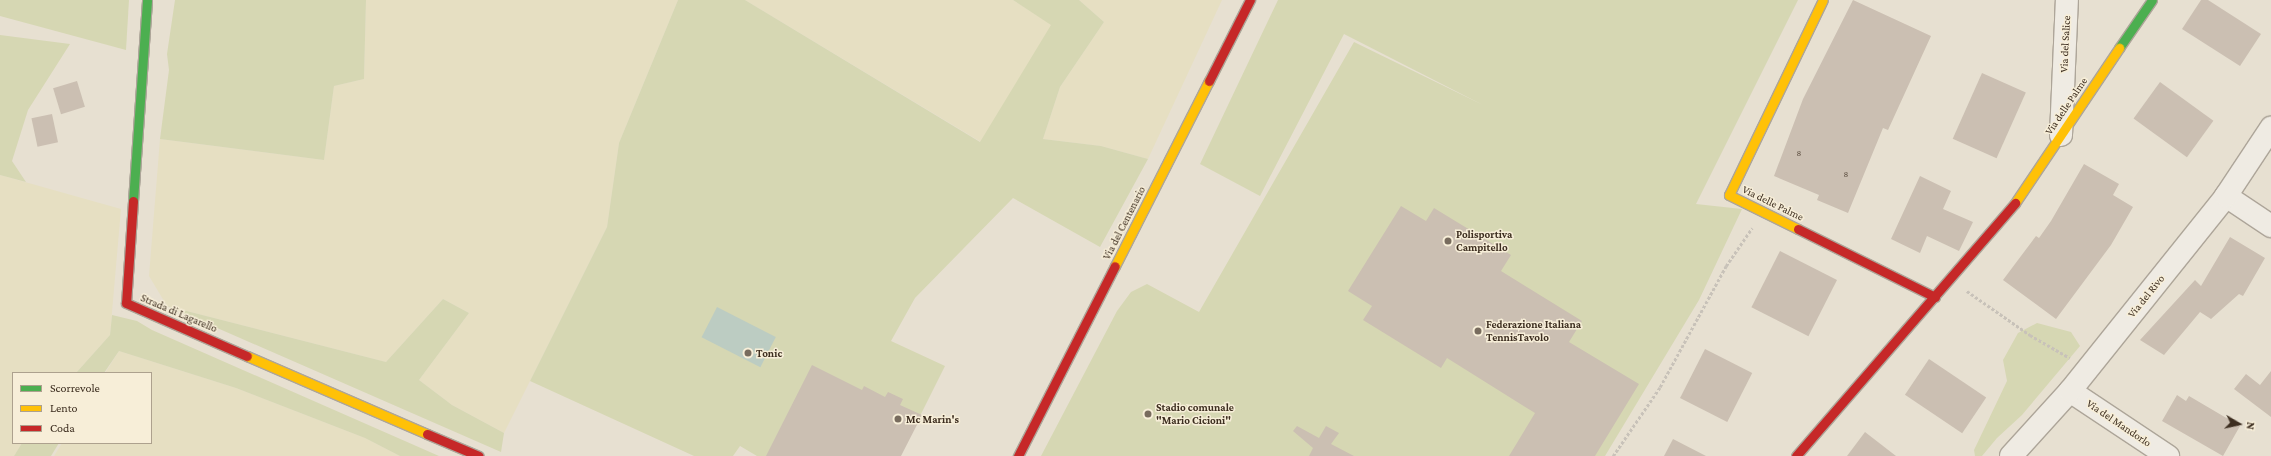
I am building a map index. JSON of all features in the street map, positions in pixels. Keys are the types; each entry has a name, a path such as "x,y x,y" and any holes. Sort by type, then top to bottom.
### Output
{"street":[{"name":"Strada di Lagarello","path":"147,0 126,303 480,456"},
{"name":"Via del Centenario","path":"1018,456 1250,0"},
{"name":"Via delle Palme","path":"1823,0 1729,195 1935,297"},
{"name":"Via del Salice","path":"2061,135 2067,0"},
{"name":"Via delle Palme","path":"1796,456 2008,213 2152,0"},
{"name":"Via del Rivo","path":"2011,456 2070,391 2226,196 2271,128"},
{"path":"2245,167 2271,146"},
{"path":"2226,196 2271,226"},
{"name":"Via del Mandorlo","path":"2070,391 2168,456"}],"path":[{"path":"1613,456 1660,387 1726,266 1763,212"},
{"path":"1951,279 2030,334 2072,359"}],"shaded area":[{"path":"366,0 678,0 619,143 607,227 504,433 452,405 419,380 469,313 443,299 386,362 167,306 149,276 160,139 324,160 334,86 364,79"},
{"path":"745,0 1013,0 1052,25 981,142"},
{"path":"1079,0 1222,0 1148,159 1101,146 1043,139 1060,87 1104,22"},
{"path":"0,175 121,209 110,335 77,372 12,372 12,444 21,444 14,456 0,456"},
{"path":"717,307 776,337 760,367 702,337"},
{"path":"119,351 236,388 365,438 400,456 54,456 61,444 152,444 152,372 106,372"}],"green space":[{"path":"0,0 129,0 126,50 0,16"},
{"path":"175,0 366,0 364,79 334,86 324,160 160,139 169,70 167,54"},
{"path":"678,0 745,0 980,142 1051,25 1013,0 1079,0 1104,22 1060,87 1043,139 1101,146 1148,159 1100,247 1013,198 915,298 891,341 945,366 900,456 757,456 740,446 733,456 694,456 530,381 607,227 619,143"},
{"name":"Polisportiva Campitello","path":"1278,0 1798,0 1696,204 1742,209 1699,300 1605,456 1041,456 1117,311 1131,292 1147,284 1199,312 1354,42 1483,105 1344,34 1260,196 1200,164"},
{"path":"0,35 70,44 28,110 12,161 26,182 0,175"},
{"path":"443,299 469,313 419,380 452,405 504,433 501,452 167,306 386,362"},
{"path":"112,315 137,321 152,330 439,456 400,456 365,438 236,388 119,351 105,372 77,372 110,335"},
{"path":"2037,323 2071,332 2080,346 2022,415 1997,438 1982,456 1975,456 1974,450 2007,381 2003,360 2018,333"},
{"path":"21,444 58,444 51,456 14,456"}],"building":[{"path":"1853,0 1931,36 1888,130 1883,128 1848,213 1817,200 1819,195 1774,176 1803,99"},
{"path":"2201,0 2208,0 2261,34 2240,66 2182,29"},
{"path":"1982,73 2026,93 1997,158 1953,139"},
{"path":"77,81 85,107 61,114 53,88"},
{"path":"2160,82 2213,121 2187,157 2134,118"},
{"path":"52,114 58,142 37,147 31,118"},
{"path":"2084,164 2119,184 2113,195 2133,207 2111,245 2056,319 2003,280 2036,236 2039,238 2051,221"},
{"path":"1920,176 1951,191 1943,209 1973,222 1959,251 1927,236 1920,253 1891,239"},
{"name":"Federazione Italiana TennisTavolo","path":"1401,206 1426,221 1434,208 1511,255 1501,271 1582,321 1569,342 1639,384 1595,456 1509,456 1535,413 1447,358 1441,368 1363,320 1372,306 1348,291"},
{"path":"2230,237 2265,258 2243,296 2239,294 2211,319 2200,312 2164,355 2140,340 2195,280 2201,286"},
{"path":"1780,251 1837,280 1808,336 1751,307"},
{"path":"1705,349 1752,373 1727,422 1680,398"},
{"path":"1929,359 1986,398 1962,433 1905,395"},
{"path":"812,365 862,390 864,386 885,397 888,392 903,399 900,405 922,415 901,456 766,456"},
{"path":"2271,371 2271,417 2234,389 2246,374 2260,385"},
{"path":"2177,395 2186,401 2189,396 2240,426 2223,456 2162,421"},
{"path":"1297,426 1319,438 1326,426 1339,433 1331,444 1354,456 1309,456 1313,448 1293,431"},
{"path":"1865,432 1896,456 1847,456"},
{"path":"1673,439 1706,456 1664,456"}],"traffic: fast":[{"path":"133,201 147,0"},
{"path":"2119,48 2152,0"}],"traffic: slow":[{"path":"1798,229 1729,195 1823,0"},
{"path":"2015,203 2119,48"},
{"path":"1115,266 1209,81"},
{"path":"247,356 427,434"}],"traffic: jam":[{"path":"1209,81 1250,0"},
{"path":"133,201 126,303 247,356"},
{"path":"1796,456 2015,203"},
{"path":"1798,229 1935,297"},
{"path":"1018,456 1115,266"},
{"path":"427,434 479,456"}],"place":[{"name":"Polisportiva Campitello","path":"1448,241"},
{"name":"Federazione Italiana TennisTavolo","path":"1478,331"},
{"name":"Tonic","path":"748,353"},
{"name":"Stadio comunale \"Mario Cicioni\"","path":"1148,414"},
{"name":"Mc Marin's","path":"898,419"}]}
